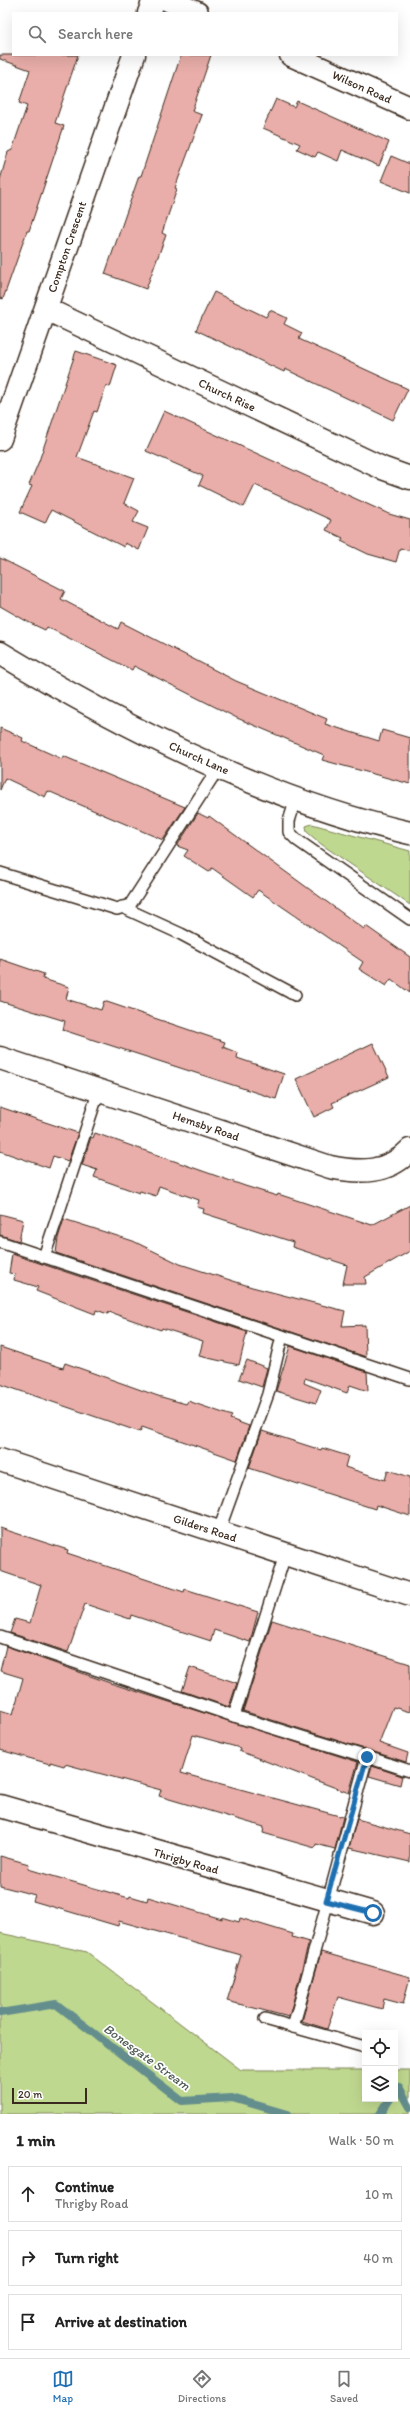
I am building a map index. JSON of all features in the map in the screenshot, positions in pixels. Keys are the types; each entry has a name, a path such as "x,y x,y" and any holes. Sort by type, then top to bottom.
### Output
{"street":[{"path":"149,12 154,0"},
{"path":"168,0 195,12"},
{"name":"Compton Crescent","path":"0,439 134,56"},
{"name":"Wilson Road","path":"293,56 410,108"},
{"name":"Church Rise","path":"46,309 382,468 410,478"},
{"name":"Church Lane","path":"0,653 148,735 219,767 296,799 379,826 410,833"},
{"name":"Hemsby Road","path":"0,1058 330,1167 355,1172 375,1171 388,1165 410,1150"},
{"name":"Gilders Road","path":"0,1460 410,1595"},
{"name":"Thrigby Road","path":"0,1806 326,1901 373,1913"}],"lane":[{"path":"1,876 117,909 130,905 219,767"},
{"path":"296,799 289,821 290,832 297,840 410,919"},
{"path":"122,907 180,934 295,995"},
{"path":"44,1257 99,1090"},
{"path":"0,1242 410,1379"},
{"path":"218,1532 268,1394 282,1336"},
{"path":"234,1716 285,1555"},
{"path":"0,1637 234,1716 410,1771"},
{"path":"293,2027 322,1927 326,1901 367,1757"},
{"path":"265,2019 362,2046"}],"green space":[{"path":"312,824 410,851 410,905 321,844 307,832 306,826"},
{"path":"0,1933 87,1952 241,2070 362,2070 362,2102 398,2102 398,2070 410,2070 410,2114 0,2114"}],"building":[{"path":"0,55 78,56 55,123 64,126 29,231 27,231 3,299 0,298 0,180 8,152 12,150 27,106 19,103 30,70 0,59"},
{"path":"181,56 211,56 192,111 202,115 175,188 177,189 162,233 166,235 146,289 105,274 139,176 141,176"},
{"path":"276,99 294,107 297,101 389,142 379,166 342,150 338,161 318,152 315,157 297,149 300,144 263,128"},
{"path":"391,156 410,164 410,193 381,181"},
{"path":"214,292 266,317 270,310 287,318 284,324 302,333 299,339 408,389 393,420 285,369 284,372 196,330"},
{"path":"76,351 117,365 110,387 106,386 97,412 94,411 77,457 134,478 124,503 139,511 133,522 148,528 139,550 125,543 124,547 51,510 45,523 20,512 32,486 29,485 39,461"},
{"path":"164,411 389,514 410,520 410,551 400,548 396,562 368,554 341,541 343,538 326,530 331,520 255,485 244,507 199,485 203,476 146,451"},
{"path":"0,558 65,591 61,599 118,629 121,622 236,681 327,719 325,724 379,741 382,730 410,738 410,784 322,760 324,755 237,718 134,666 132,670 47,627 45,630 28,622 0,606"},
{"path":"0,728 23,738 22,741 62,759 63,756 185,807 163,840 48,791 45,797 5,778 0,790"},
{"path":"198,813 208,818 209,816 364,929 366,926 410,957 410,993 391,979 386,986 359,969 363,962 258,890 253,897 212,868 209,872 184,856 188,850 177,846"},
{"path":"0,959 44,974 43,979 69,987 66,999 101,1010 104,1001 225,1042 223,1047 238,1053 237,1058 284,1074 276,1099 63,1030 65,1021 0,1001"},
{"path":"373,1043 389,1077 332,1103 334,1107 314,1117 296,1079"},
{"path":"0,1107 78,1133 68,1161 53,1156 49,1168 0,1151"},
{"path":"95,1133 245,1186 277,1196 278,1194 372,1225 410,1205 410,1251 365,1277 366,1284 343,1284 347,1265 292,1247 293,1242 203,1213 204,1209 197,1207 199,1200 159,1186 156,1196 140,1191 139,1193 94,1177 97,1170 82,1165 91,1137 93,1138"},
{"path":"0,1214 23,1220 19,1241 0,1235"},
{"path":"64,1219 133,1241 180,1264 252,1287 345,1311 342,1326 365,1325 366,1357 56,1253 58,1238"},
{"path":"12,1254 247,1332 239,1365 199,1356 203,1341 162,1328 161,1330 109,1312 108,1314 96,1310 95,1314 36,1291 38,1287 14,1280 15,1274 9,1273"},
{"path":"290,1346 367,1372 368,1391 350,1385 347,1393 305,1378 304,1383 321,1390 316,1403 276,1391"},
{"path":"0,1347 63,1368 65,1363 158,1396 186,1404 188,1401 232,1416 230,1419 249,1426 237,1460 142,1427 140,1432 0,1384"},
{"path":"247,1360 267,1368 262,1387 239,1379"},
{"path":"262,1431 321,1450 322,1448 348,1456 345,1467 385,1480 388,1470 410,1477 410,1516 376,1505 375,1509 249,1468"},
{"path":"0,1528 68,1550 67,1553 184,1592 185,1589 258,1612 250,1642 214,1630 211,1641 131,1615 130,1619 85,1604 68,1652 10,1633 15,1619 30,1623 41,1585 0,1571"},
{"path":"272,1620 410,1664 410,1712 393,1707 379,1743 408,1753 406,1762 243,1711"},
{"path":"6,1646 110,1683 358,1762 349,1793 239,1751 240,1748 193,1735 181,1773 343,1817 335,1849 316,1844 315,1848 263,1833 264,1827 159,1796 161,1790 65,1764 64,1766 50,1762 50,1764 0,1750 0,1710 13,1714 23,1678 0,1671"},
{"path":"190,1667 237,1683 229,1707 182,1691"},
{"path":"372,1766 402,1776 400,1785 369,1776"},
{"path":"357,1819 410,1834 410,1862 349,1848"},
{"path":"0,1856 29,1864 28,1869 129,1898 130,1896 147,1901 148,1897 222,1919 222,1917 239,1922 240,1918 293,1934 292,1937 309,1942 289,2017 227,2001 241,1955 119,1921 118,1926 33,1901 35,1895 0,1886"},
{"path":"321,1952 410,1977 403,2004 384,1999 382,2009 338,1997 327,2029 302,2021"}],"waterway":[{"name":"Bonesgate Stream","path":"0,2013 56,2004 182,2101 232,2098 287,2114"},
{"name":"Bonesgate Stream","path":"398,2088 399,2087 410,2107"},
{"name":"Bonesgate Stream","path":"380,2114 388,2102"}],"route":[{"path":"367,1757 326,1901 373,1913"}]}
